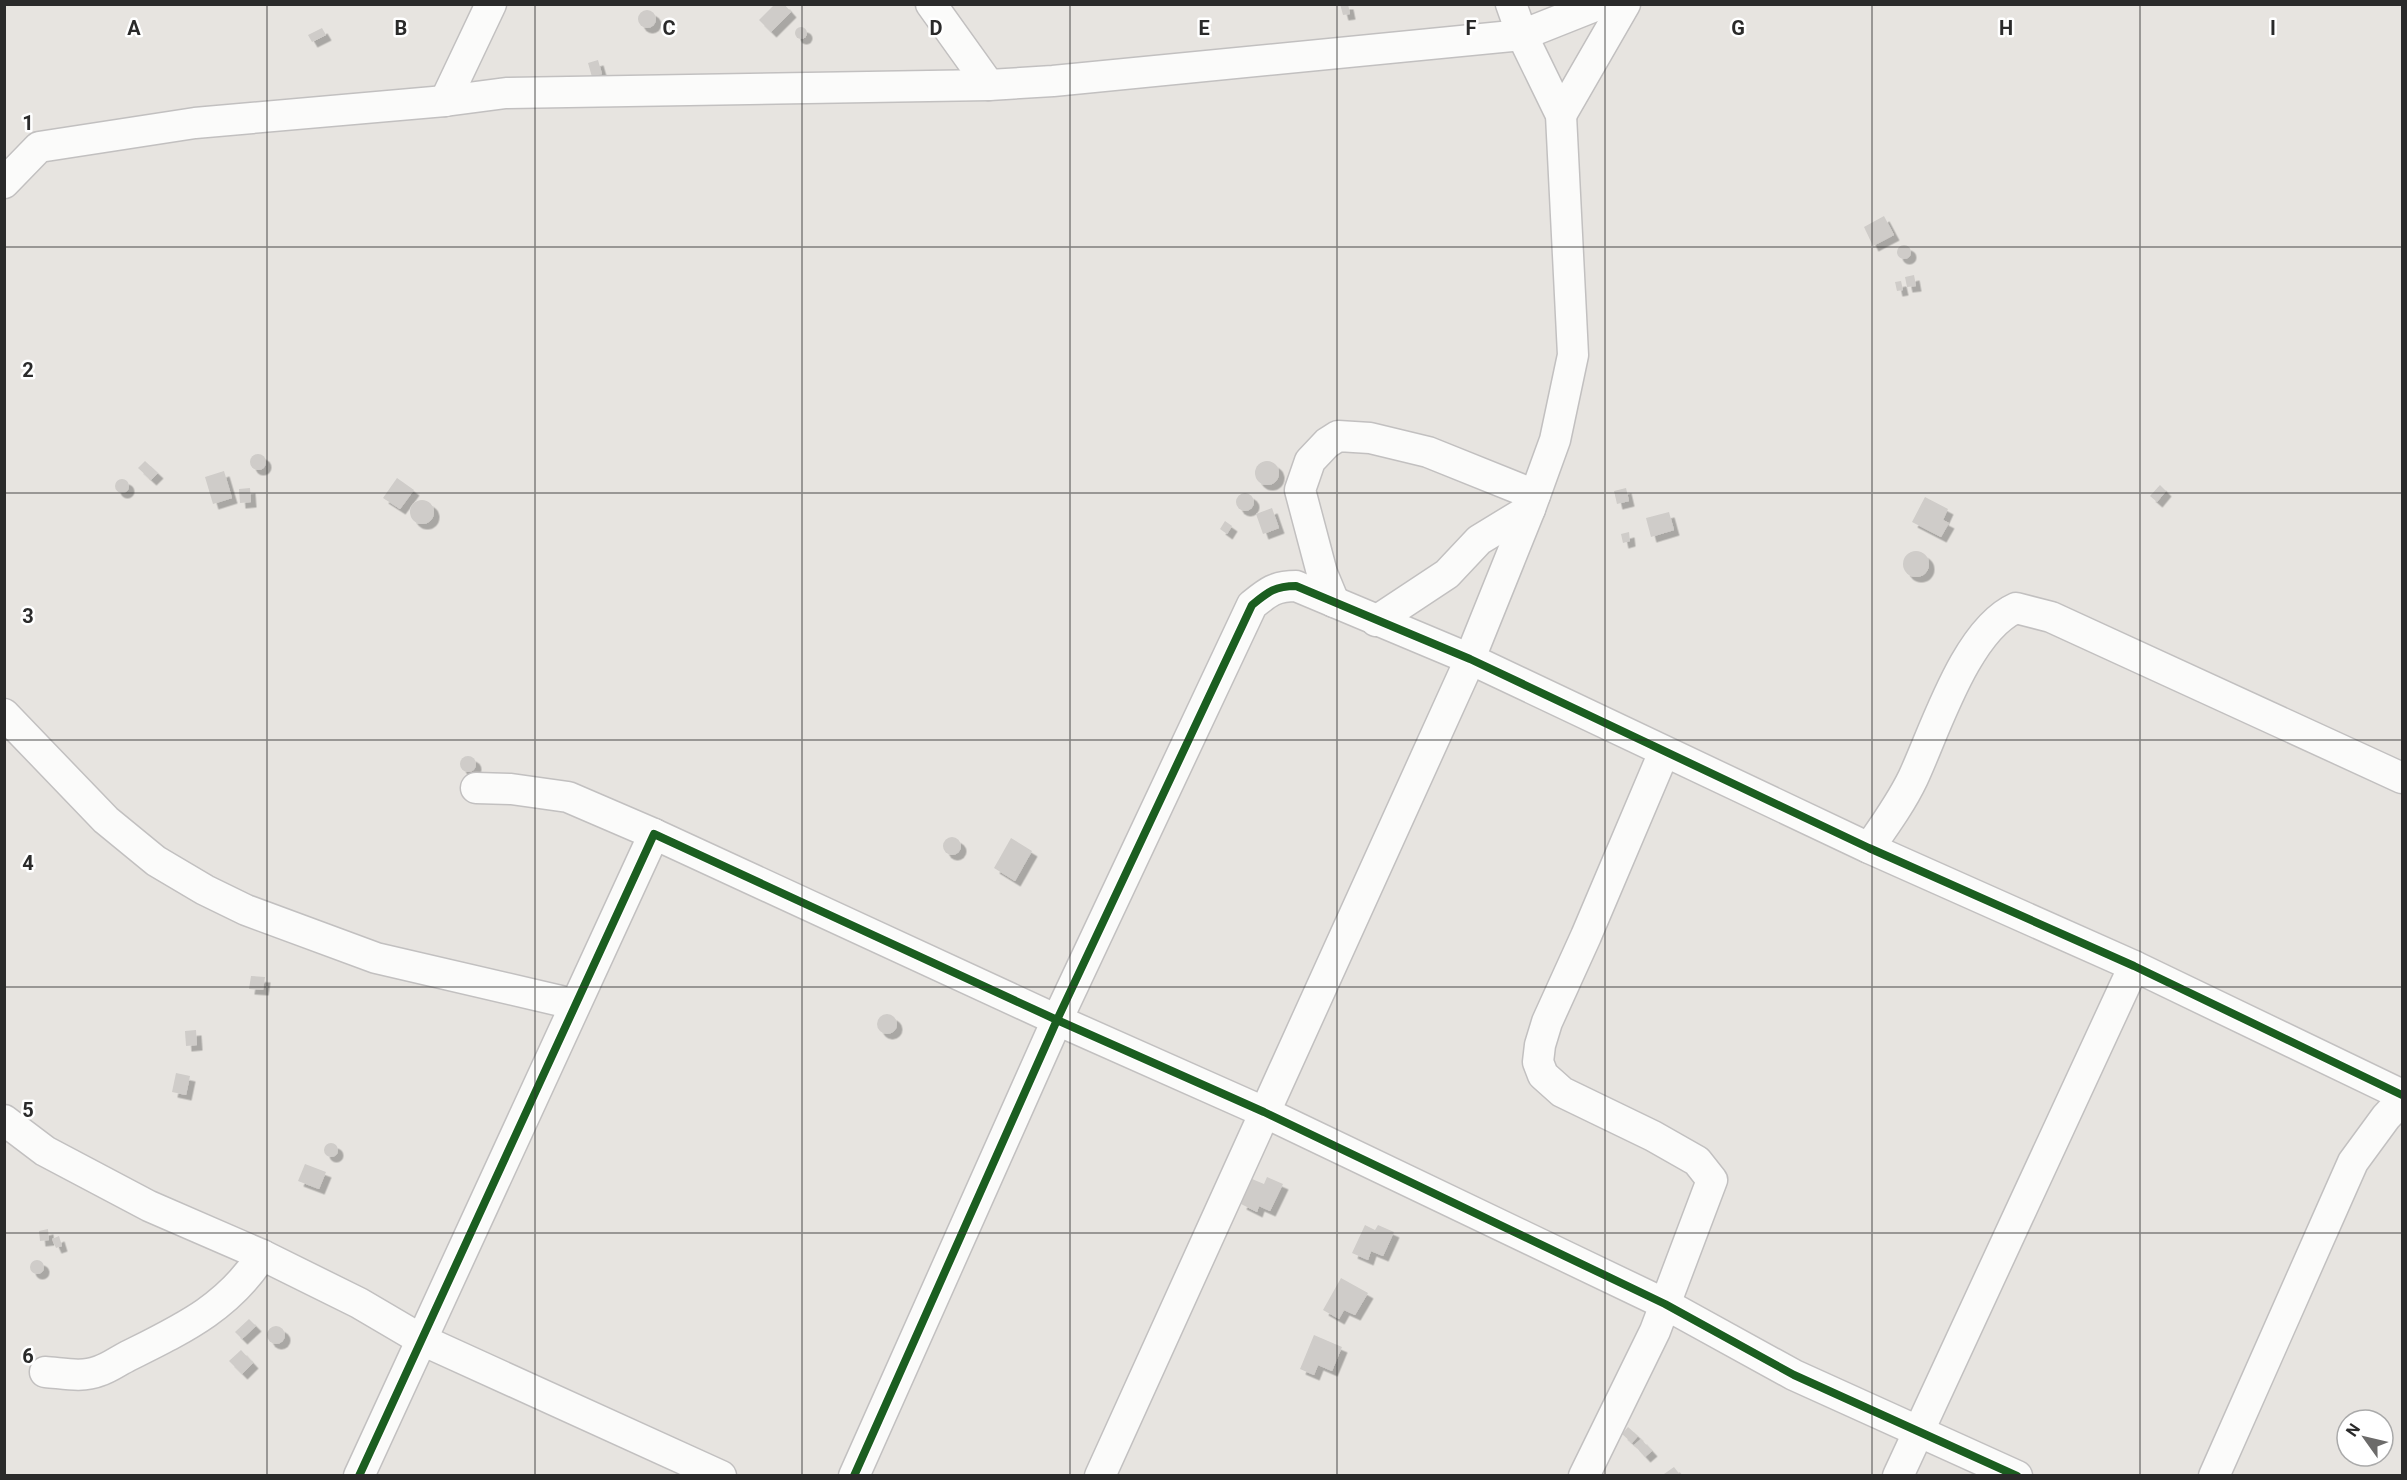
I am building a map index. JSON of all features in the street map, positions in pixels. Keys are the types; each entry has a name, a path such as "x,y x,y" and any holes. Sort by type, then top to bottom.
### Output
{"street":[{"path":"445,102 491,4"},
{"path":"931,4 989,85"},
{"path":"1100,1476 1470,658 1533,502 1555,440 1573,355 1561,115 1522,35 1510,4"},
{"path":"4,183 39,147 195,123 445,102 506,93 989,85 1053,81 1522,35 1600,4"},
{"path":"1561,115 1625,4"},
{"path":"1334,602 1322,573 1300,490 1310,461 1327,442 1338,436 1370,438 1428,452 1533,502"},
{"path":"1376,621 1447,574 1479,540 1533,502"},
{"path":"854,1476 1057,1020 1252,605 1281,586 1296,586 1470,658 1664,752 1869,848 2134,966 2403,1095"},
{"path":"1869,848 1892,816 1913,778 1949,692 1963,667 1997,620 2016,608 2051,617 2403,778"},
{"path":"4,714 106,820 156,861 205,890 246,910 376,958 574,1004"},
{"path":"1584,1476 1652,1339 1712,1180 1697,1161 1653,1136 1562,1092 1543,1075 1538,1062 1547,1022 1664,752"},
{"path":"476,788 511,789 568,797 654,834 1057,1020 1264,1112 1665,1304 1794,1375 2017,1476"},
{"path":"359,1476 654,834"},
{"path":"1898,1476 2134,966"},
{"path":"2214,1476 2354,1162 2385,1117 2403,1100"},
{"path":"4,1120 45,1151 149,1206 262,1256 358,1303 422,1340 721,1476"},
{"path":"45,1372 78,1375 99,1372 167,1338 198,1320 230,1296 250,1274 262,1256"}],"building":[{"path":"775,4 784,4 791,12 771,32 759,20"},
{"path":"1340,4 1348,4 1350,14 1343,15"},
{"path":"647,10 653,13 656,19 653,25 647,28 641,25 638,19 641,13"},
{"path":"803,27 806,28 806,38 799,39 796,38 795,31 796,28"},
{"path":"322,28 326,35 312,42 308,35"},
{"path":"598,60 602,74 592,77 588,63"},
{"path":"1884,216 1894,235 1873,246 1864,227"},
{"path":"1901,245 1907,245 1911,252 1907,259 1901,259 1897,255 1897,249"},
{"path":"1914,275 1916,286 1907,287 1905,277"},
{"path":"1901,281 1903,290 1897,291 1895,282"},
{"path":"255,454 261,454 266,462 264,468 255,470 250,465 250,459"},
{"path":"145,461 158,473 151,480 138,468"},
{"path":"1262,461 1272,461 1279,468 1279,478 1272,485 1262,485 1255,478 1255,468"},
{"path":"224,471 232,498 213,504 205,477"},
{"path":"397,478 414,490 400,509 383,498"},
{"path":"122,479 127,481 129,486 127,491 122,493 117,491 115,486 117,481"},
{"path":"2160,485 2166,491 2157,502 2150,496"},
{"path":"250,488 251,502 240,503 239,489"},
{"path":"1626,488 1629,501 1617,504 1614,491"},
{"path":"1241,493 1249,493 1254,498 1252,509 1241,511 1236,506 1236,498"},
{"path":"1925,497 1948,509 1943,520 1949,523 1941,537 1912,522"},
{"path":"422,500 430,504 434,512 430,520 422,524 414,520 410,512 414,504"},
{"path":"1272,508 1279,528 1263,534 1256,514"},
{"path":"1669,512 1674,530 1651,537 1646,518"},
{"path":"1225,521 1232,526 1227,534 1220,529"},
{"path":"1629,532 1630,541 1623,543 1621,534"},
{"path":"1916,551 1925,555 1929,564 1925,573 1916,577 1907,573 1903,564 1907,555"},
{"path":"468,756 474,758 476,764 474,770 468,772 462,770 460,764 462,758"},
{"path":"952,837 958,840 961,846 958,852 952,855 946,852 943,846 946,840"},
{"path":"1011,838 1032,851 1015,881 994,868"},
{"path":"251,976 265,977 263,990 249,989"},
{"path":"887,1014 894,1017 897,1024 894,1031 887,1034 880,1031 877,1024 880,1017"},
{"path":"196,1030 197,1045 186,1046 185,1031"},
{"path":"176,1073 190,1076 186,1095 172,1092"},
{"path":"331,1143 336,1145 338,1150 336,1155 331,1157 326,1155 324,1150 326,1145"},
{"path":"305,1164 326,1172 319,1189 298,1181"},
{"path":"1267,1177 1283,1184 1270,1211 1259,1206 1257,1212 1241,1204 1252,1179 1264,1184"},
{"path":"1365,1225 1375,1230 1378,1225 1394,1232 1383,1256 1371,1251 1368,1260 1352,1253"},
{"path":"48,1229 49,1240 40,1241 39,1231"},
{"path":"59,1236 62,1246 56,1248 52,1239"},
{"path":"37,1260 42,1262 44,1267 42,1272 37,1274 32,1272 30,1267 32,1262"},
{"path":"1341,1278 1368,1293 1355,1315 1344,1310 1339,1319 1323,1310"},
{"path":"249,1319 256,1326 242,1339 235,1332"},
{"path":"272,1326 280,1326 285,1331 283,1342 272,1344 267,1339 267,1331"},
{"path":"1314,1335 1342,1347 1332,1371 1318,1365 1314,1375 1300,1369"},
{"path":"241,1350 253,1363 242,1374 229,1361"},
{"path":"1628,1427 1638,1436 1632,1443 1622,1434"},
{"path":"1641,1439 1652,1451 1645,1457 1634,1445"},
{"path":"1674,1467 1681,1476 1665,1476 1664,1474"}],"cycle path":[{"path":"854,1476 1057,1020 1252,605 1267,593 1283,587 1296,586 1470,659 1869,848 2134,966 2402,1095"},
{"path":"359,1476 654,834 1057,1020 1264,1112 1665,1304 1794,1375 2017,1476"}]}
